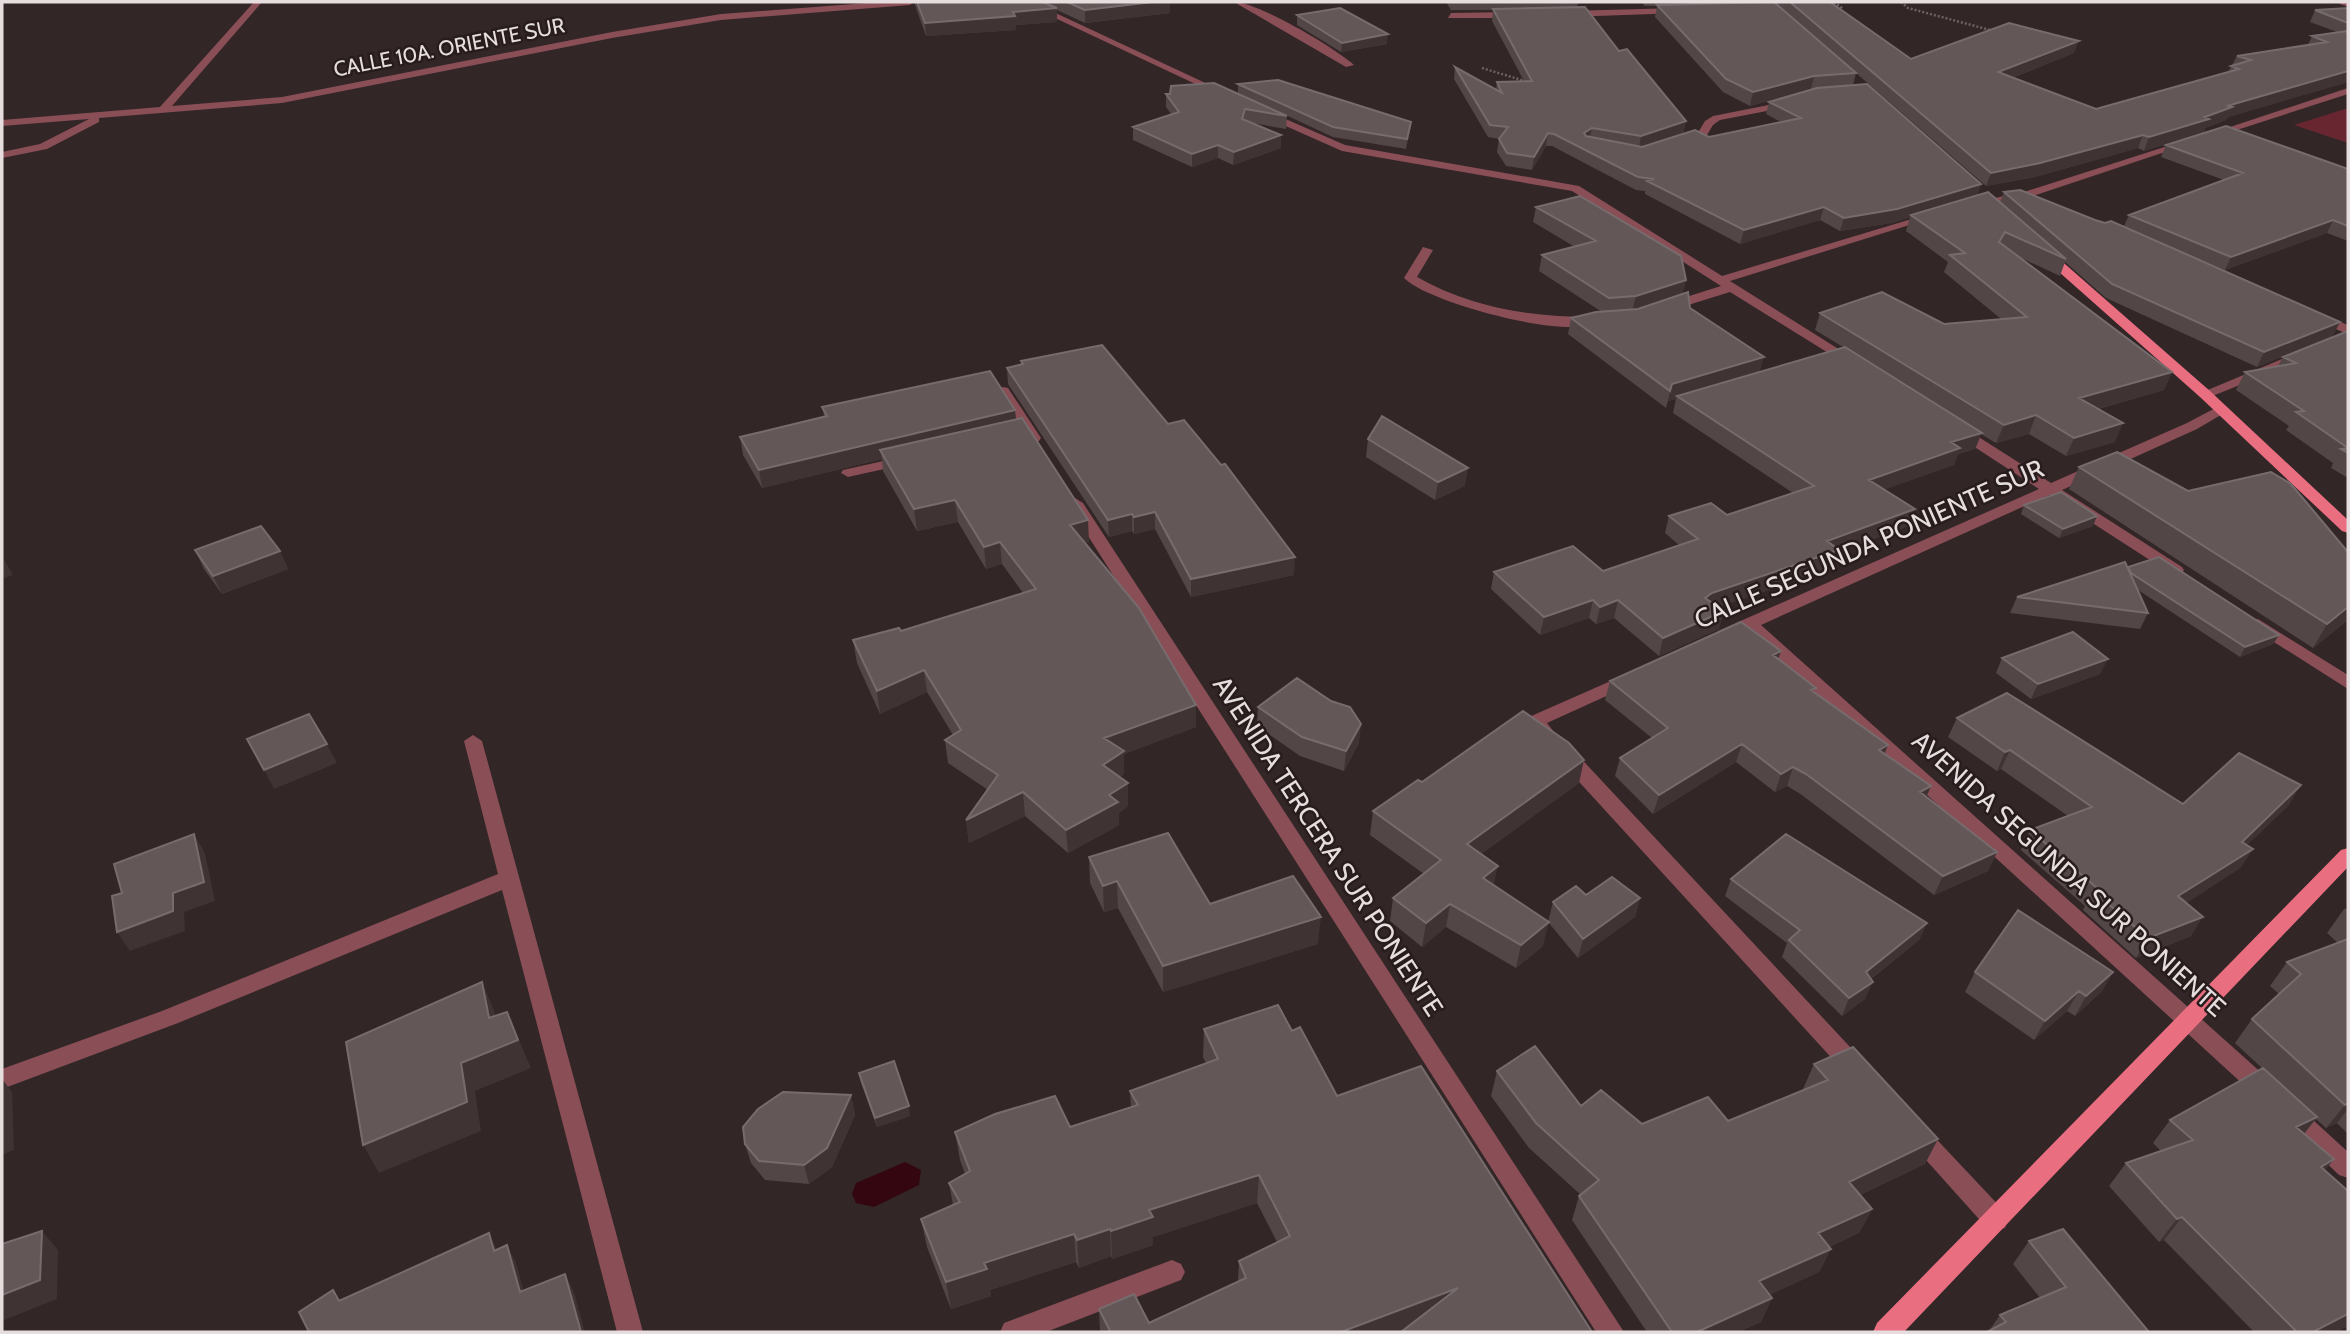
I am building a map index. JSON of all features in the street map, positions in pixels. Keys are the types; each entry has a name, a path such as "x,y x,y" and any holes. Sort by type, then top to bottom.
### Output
{"main road":[{"path":"1984,197 1996,210"},
{"path":"2037,247 2205,394 2348,528"},
{"path":"1886,1332 2348,855"}],"street":[{"path":"162,111 258,2"},
{"name":"CALLE 10A. ORIENTE SUR","path":"2,123 102,117 282,100 612,35 721,17 869,3 910,2"},
{"path":"1025,2 1240,101"},
{"path":"1238,2 1279,22 1349,65"},
{"path":"1578,2 1595,24"},
{"path":"2343,2 2348,4"},
{"path":"1560,14 1694,11"},
{"path":"1451,16 1533,15"},
{"path":"1959,209 1984,197 2029,194 2348,91"},
{"path":"1665,147 1703,133 1709,123 1717,118 1798,100"},
{"path":"1253,107 1342,148 1575,188 1863,370"},
{"path":"2,155 43,147 102,117"},
{"path":"2225,131 2250,140"},
{"path":"2029,194 2041,200"},
{"path":"1659,310 1726,283 1945,213"},
{"path":"1427,250 1410,278 1431,292 1468,305 1521,317 1603,321"},
{"path":"2297,309 2348,330"},
{"path":"2205,394 2312,351"},
{"path":"1814,364 1840,356"},
{"path":"1001,387 1022,432 1044,454"},
{"name":"CALLE SEGUNDA PONIENTE SUR","path":"1712,641 2192,426 2221,409"},
{"path":"1946,422 2189,578"},
{"path":"848,473 925,455"},
{"name":"AVENIDA TERCERA SUR PONIENTE","path":"1066,489 1611,1332"},
{"path":"2246,616 2348,684"},
{"name":"AVENIDA SEGUNDA SUR PONIENTE","path":"1750,624 2190,1020 2348,1167"},
{"path":"1649,669 1535,721 1874,1087"},
{"path":"473,741 630,1332"},
{"path":"2,1079 170,1017 510,878"},
{"path":"1902,1118 1996,1220"},
{"path":"1013,1332 1172,1272"}],"path":[{"path":"1834,2 1842,8"},
{"path":"1901,2 1908,8 1990,30 1980,34"},
{"path":"1482,68 1535,84"}],"shaded area":[{"path":"2348,108 2348,143 2294,125"},
{"path":"905,1162 921,1170 919,1185 874,1207 856,1203 852,1194 856,1183"}],"building":[{"path":"917,2 1042,2 1057,8 1013,12 1015,16 925,23"},
{"path":"1067,2 1153,2 1085,10"},
{"path":"1774,2 1856,73 1814,76 1753,92 1726,79 1657,5"},
{"path":"1790,2 1830,2 1911,59 2009,23 2079,41 1998,72 2096,109 2239,69 2231,66 2251,60 2237,56 2327,42 2312,36 2348,31 2348,71 2227,106 2232,107 2205,117 2209,119 2149,137 2143,135 2040,163 1991,173"},
{"path":"1585,7 1619,51 1627,49 1686,121 1641,136 1592,128 1584,133 1586,136 1642,147 1695,130 1709,137 1801,118 1769,102 1817,88 1867,84 1981,184 1897,209 1844,218 1824,207 1744,230 1647,181 1654,179 1638,177 1554,134 1548,133 1534,157 1507,153 1499,139 1508,127 1490,125 1455,67 1502,93 1497,82 1532,81 1493,9"},
{"path":"1340,8 1388,34 1342,43 1297,15"},
{"path":"2348,8 2348,23 2315,10"},
{"path":"1278,80 1411,122 1407,139 1333,127 1238,84"},
{"path":"1214,83 1287,116 1245,109 1242,119 1281,135 1234,152 1218,145 1192,154 1133,127 1179,112 1166,94 1170,94 1171,86"},
{"path":"2226,126 2348,169 2348,226 2333,220 2231,257 2129,215 2243,173 2166,145"},
{"path":"2020,190 2095,220 2105,223 2111,221 2340,322 2264,352 2112,284 2004,192"},
{"path":"1988,192 2066,259 2005,232 1999,242 2172,372 2079,398 2123,423 2074,438 2036,415 2004,425 1820,313 1882,292 1944,324 2027,317 1950,255 1965,253 1911,215"},
{"path":"1580,196 1681,256 1686,280 1636,296 1609,298 1542,255 1596,241 1536,207"},
{"path":"1688,292 1690,308 1764,357 1672,384 1670,391 1571,318 1596,312 1638,309"},
{"path":"2348,331 2348,448 2296,412 2304,411 2245,372 2296,363 2283,357"},
{"path":"1102,345 1168,424 1184,420 1221,465 1225,464 1295,557 1191,579 1155,512 1108,520 1007,368 1023,364 1021,361"},
{"path":"1845,347 1982,433 1951,442 1960,448 1869,480 1915,509 1827,541 1839,550 1712,593 1705,598 1724,611 1663,638 1618,600 1600,607 1593,600 1544,617 1494,572 1573,546 1603,571 1698,539 1669,516 1711,503 1727,515 1814,486 1677,396"},
{"path":"990,371 1015,410 759,470 740,437 827,416 822,407"},
{"path":"1382,416 1468,468 1438,482 1368,439"},
{"path":"1022,418 1088,520 1070,525 1139,608 1196,705 1104,738 1124,751 1103,765 1128,783 1109,795 1118,802 1066,830 1023,792 966,820 998,775 945,740 961,730 924,670 877,691 853,640 899,628 901,631 1036,589 1000,542 984,547 955,500 914,509 880,450"},
{"path":"2117,452 2188,491 2271,472 2291,484 2348,552 2348,607 2327,624 2079,467"},
{"path":"2061,492 2097,516 2063,529 2024,505"},
{"path":"261,526 280,551 213,576 195,550"},
{"path":"2159,557 2279,635 2245,647 2131,573 2128,567"},
{"path":"2125,562 2148,613 2017,597"},
{"path":"1741,622 1781,651 1773,655 1816,688 1811,690 1888,745 1879,750 1931,786 1920,792 1997,852 1943,876 1806,774 1793,767 1781,774 1742,744 1659,795 1620,758 1668,728 1610,681"},
{"path":"2073,632 2108,659 2038,684 2002,658"},
{"path":"1297,678 1331,701 1350,707 1361,724 1346,751 1302,737 1258,707"},
{"path":"2007,693 2183,804 2239,753 2301,785 2242,842 2253,849 2178,896 2203,917 2148,938 2093,891 2098,889 2030,830 2092,807 2010,750 2005,752 1957,718"},
{"path":"1523,711 1569,743 1584,760 1467,844 1498,866 1483,878 1549,922 1521,945 1450,904 1426,923 1393,898 1441,860 1373,811 1418,780 1422,782"},
{"path":"309,714 327,744 264,770 247,739"},
{"path":"1168,833 1210,904 1293,876 1321,917 1163,966 1117,881 1103,886 1089,857"},
{"path":"194,834 204,882 173,893 173,911 117,932 112,896 122,893 114,864"},
{"path":"1786,834 1927,923 1866,972 1873,982 1849,998 1789,940 1800,930 1731,879"},
{"path":"1612,877 1640,898 1583,939 1553,902 1576,886 1586,895"},
{"path":"2018,910 2113,972 2086,996 2079,991 2045,1021 1975,972"},
{"path":"2348,939 2348,1103 2345,1105 2252,1019 2301,974 2287,962"},
{"path":"482,982 489,1018 507,1012 518,1040 461,1063 467,1102 363,1145 346,1042"},
{"path":"1278,1005 1292,1031 1300,1027 1337,1096 1421,1066 1592,1332 1401,1332 1458,1288 1341,1332 1107,1332 1110,1331 1099,1309 1134,1294 1149,1323 1246,1278 1239,1261 1290,1236 1259,1175 1149,1210 1153,1217 1111,1231 1110,1229 1077,1240 1074,1234 984,1263 987,1269 946,1282 921,1219 960,1202 949,1183 970,1171 955,1132 995,1114 1055,1096 1070,1127 1138,1105 1130,1091 1218,1059 1204,1029"},
{"path":"1535,1046 1581,1106 1601,1090 1642,1124 1708,1097 1728,1121 1828,1080 1814,1064 1853,1047 1938,1139 1849,1182 1872,1209 1818,1233 1831,1249 1759,1281 1772,1298 1697,1332 1672,1332 1579,1196 1599,1180 1536,1123 1497,1071"},
{"path":"894,1061 909,1106 875,1118 859,1073"},
{"path":"2263,1068 2317,1117 2296,1127 2334,1159 2321,1167 2348,1191 2348,1314 2313,1332 2297,1332 2182,1217 2177,1219 2126,1163 2193,1140 2170,1120"},
{"path":"783,1092 851,1095 827,1148 804,1165 759,1161 745,1144 743,1127 758,1109"},
{"path":"2063,1229 2149,1332 1987,1332 2006,1322 2000,1315 2066,1287 2029,1241"},
{"path":"42,1231 40,1280 2,1295 2,1244"},
{"path":"489,1233 494,1251 507,1245 520,1292 565,1274 581,1332 309,1332 299,1312 333,1290 339,1301"}]}
